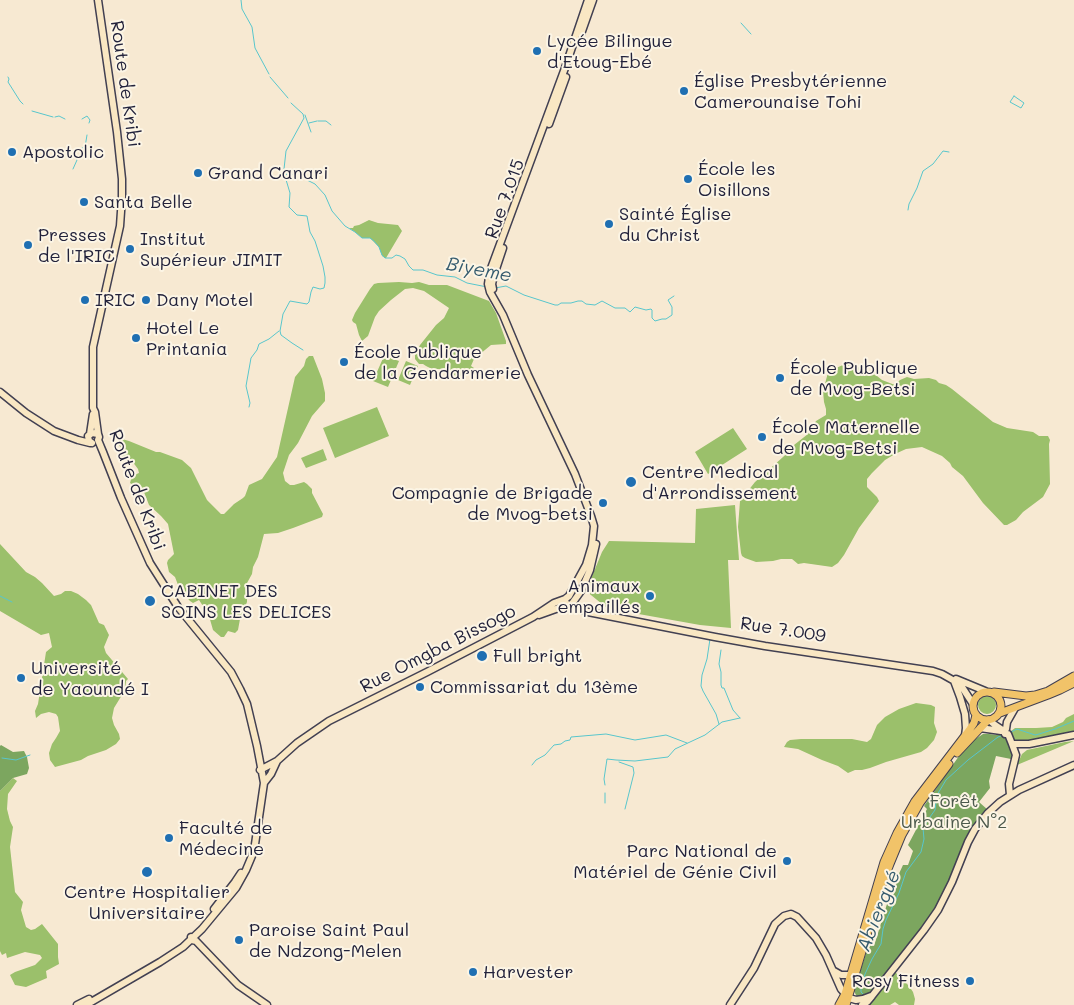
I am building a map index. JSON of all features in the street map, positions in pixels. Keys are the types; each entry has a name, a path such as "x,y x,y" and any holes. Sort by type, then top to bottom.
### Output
{"main road":[{"name":"Route de Kribi","path":"98,0 117,132 122,197 120,226 92,347 93,438 108,467 151,565 178,607 231,672 240,689 247,704 260,770"},
{"name":"Rue 7.015","path":"570,601 589,557 594,526 575,474 492,292 490,271 588,0"},
{"name":"Rue 7.015","path":"490,284 569,71 593,0"},
{"name":"Rue 7.015","path":"492,292 507,316 587,494 597,526 596,548 590,570 579,595 570,601"},
{"path":"0,392 26,413 54,431 71,437 93,438"},
{"name":"Rue Omgba Bissogo","path":"260,770 278,761 298,743 329,721 533,617 570,601"},
{"name":"Rue 7.009","path":"570,601 588,612 722,638 916,668 942,674 954,680"},
{"name":"Rue 7.009","path":"570,601 588,608 737,638 866,659 924,666 948,674 985,691"},
{"path":"1006,732 988,720 981,719 976,715 973,710 973,704 976,696 985,691 1026,696 1035,695 1048,691 1074,676"},
{"path":"954,680 962,687 973,704"},
{"path":"954,680 964,707 965,736"},
{"path":"839,1005 846,999 890,864 902,835 920,803 958,752 988,720 997,717 1000,713 1054,693 1074,683"},
{"path":"993,692 1002,703 1000,713 1016,755 1009,784 1010,795"},
{"path":"1006,732 1007,722 1015,708"},
{"path":"846,999 850,975 884,862 897,833 915,801 965,736 974,723 976,715"},
{"path":"980,728 1006,732"},
{"path":"1012,743 1029,744 1074,735"},
{"path":"264,783 272,774 278,761"},
{"path":"862,1005 872,996 938,910 952,882 968,842 980,822 994,807 1010,795 1074,765"},
{"path":"86,1005 183,947 236,888 254,850 264,783 260,770"},
{"path":"77,1005 147,966 191,938 235,882 244,868 250,849 259,794 260,770"},
{"path":"730,1005 754,968 775,924 780,918 793,914 816,938 834,971 846,999"},
{"path":"191,938 238,985 267,1005"},
{"path":"834,971 850,975"},
{"path":"846,999 856,1000 872,996"}],"green space":[{"path":"369,220 398,225 402,231 386,258 382,256 379,247 370,238 362,238 349,228"},
{"path":"399,282 447,285 489,301 496,313 506,344 491,345 474,359 471,366 474,368 468,375 457,376 419,364 415,359 415,355 420,345 444,318 449,308 424,291 413,288 405,289 379,311 368,336 362,341 356,324 352,320 370,289 374,284 378,283"},
{"path":"309,356 313,356 322,379 325,401 312,416 298,443 289,455 283,473 285,481 290,485 304,482 312,489 312,493 323,514 322,517 293,528 278,533 264,534 258,557 247,583 247,602 238,630 235,633 228,631 224,637 221,637 213,630 209,616 199,600 193,603 190,601 180,590 175,577 169,572 167,563 174,554 168,524 149,505 142,489 130,483 132,476 139,473 138,469 132,461 124,461 122,458 123,451 119,445 119,440 129,441 182,460 191,468 207,500 221,514 224,514 245,496 249,485 262,479 277,457 295,377"},
{"path":"384,356 399,361 388,387 373,381"},
{"path":"406,361 418,366 410,385 398,380"},
{"path":"843,365 864,369 882,380 895,385 907,377 936,380 952,389 993,422 1007,428 1033,432 1039,436 1048,436 1050,440 1050,484 1043,497 1023,512 1016,520 1004,525 983,503 963,476 942,456 922,447 906,449 885,460 867,479 867,487 879,501 859,528 838,563 832,567 804,563 798,564 792,559 756,562 745,558 741,553 738,527 740,501 755,482 808,434 816,421 826,415 823,391 829,369"},
{"path":"377,407 389,436 335,458 323,428"},
{"path":"733,428 747,449 708,474 695,452"},
{"path":"323,449 327,460 306,468 301,458"},
{"path":"735,505 739,560 728,560 731,628 700,625 633,613 633,611 607,608 586,591 602,552 609,541 695,543 696,509"},
{"path":"0,544 26,572 42,583 54,596 65,591 71,591 86,600 91,605 99,623 104,625 109,635 104,647 106,653 128,679 125,690 114,708 112,718 120,739 106,750 81,760 55,767 50,760 49,753 52,744 60,731 58,717 56,714 49,712 41,714 36,718 35,711 38,704 46,652 52,647 49,633 41,635 0,611"},
{"path":"983,696 991,696 996,701 994,712 983,714 978,709 978,701"},
{"path":"916,703 935,707 934,723 937,732 934,740 921,752 848,773 838,766 798,749 784,747 790,740 801,739 852,739 867,742 871,739 877,725 885,717 899,709"},
{"name":"Forêt Urbaine N°2","path":"1074,714 1074,735 1012,744 1011,731 1015,728 1052,727"},
{"name":"Forêt Urbaine N°2","path":"1011,731 1014,740 1012,747 1014,758 996,756 989,781 990,788 979,802 988,810 941,900 901,956 878,983 866,996 857,997 854,991 869,944 874,946 891,891 903,865 908,865 913,851 908,845 927,809 924,806 959,756 974,740 983,734 996,735"},
{"path":"1074,741 1017,765 1022,754 1027,750"},
{"path":"0,746 13,752 24,751 29,768 27,774 13,778 0,791"},
{"path":"13,778 17,781 8,794 7,809 13,827 10,847 15,892 23,902 21,910 26,927 31,930 42,924 58,944 59,964 46,971 47,978 26,987 15,985 10,975 35,965 42,958 40,955 25,952 7,958 6,953 2,955 0,951 0,791"},
{"path":"893,970 913,992 914,1005 899,1005 895,1002 890,1005 867,1005"}],"waterway":[{"name":"Biyeme","path":"241,0 242,9 252,27 255,48 269,74"},
{"path":"741,23 751,34"},
{"path":"8,77 8,82 23,104"},
{"name":"Biyeme","path":"270,77 288,98"},
{"path":"1014,96 1024,103 1021,108 1010,102 1014,96"},
{"name":"Biyeme","path":"284,169 286,151 304,118 303,114 291,103"},
{"path":"32,111 53,117"},
{"path":"305,115 311,132"},
{"path":"55,117 59,116 65,119"},
{"path":"82,119 87,116 90,120 89,123"},
{"path":"309,123 317,121"},
{"path":"318,121 326,121 331,125"},
{"path":"73,169 77,160 75,151 85,147 87,135"},
{"path":"908,210 923,171 933,164 943,151 949,152"},
{"name":"Biyeme","path":"303,350 281,335 283,314 290,301 307,304 313,287 324,288 325,277 315,241 310,232 307,216 297,215 289,207 290,193 284,173 288,175 301,173 307,180 315,184 325,195 332,211 345,226 362,238 370,238 374,241 385,258 392,258 396,255 400,256 405,259 413,270 423,270 437,275 455,277 467,283 487,287"},
{"name":"Biyeme","path":"495,288 506,286 524,295 555,305 578,301 595,305 602,301 615,308 625,308 630,312 635,307 646,310 651,309 652,318 655,321 666,319 672,315 672,307 668,300 674,296"},
{"path":"249,407 250,403 246,386 251,358 259,344 279,331"},
{"path":"0,596 12,602"},
{"path":"710,639 701,686 716,714 719,724"},
{"path":"721,650 719,664 721,685 733,710 740,718"},
{"path":"605,785 607,759 635,761 668,757 675,749 705,735 722,722 740,718"},
{"name":"Abiergué","path":"1009,733 1017,729 1035,735 1074,721"},
{"path":"532,765 554,745 570,740 571,737 606,734 635,740 666,735 687,743"},
{"name":"Abiergué","path":"864,995 861,992 861,988 865,974 881,944 886,920 899,893 906,872 921,852 924,839 923,828 935,810 937,795 946,780 968,760 1003,735"},
{"path":"2,758 16,760 30,755"},
{"path":"619,762 633,767 634,773 625,809"},
{"path":"605,793 605,803"}],"place":[{"name":"Lycée Bilingue d'Etoug-Ebé","path":"537,51"},
{"name":"Église Presbytérienne Camerounaise Tohi","path":"684,91"},
{"name":"Apostolic","path":"12,152"},
{"name":"Grand Canari","path":"198,173"},
{"name":"École les Oisillons","path":"688,179"},
{"name":"Santa Belle","path":"84,202"},
{"name":"Sainté Église du Christ","path":"609,224"},
{"name":"Presses de l'IRIC","path":"28,245"},
{"name":"Institut Supérieur JIMIT","path":"130,249"},
{"name":"IRIC","path":"85,300"},
{"name":"Dany Motel","path":"146,300"},
{"name":"Hotel Le Printania","path":"136,338"},
{"name":"École Publique de la Gendarmerie","path":"344,362"},
{"name":"École Publique de Mvog-Betsi","path":"780,378"},
{"name":"École Maternelle de Mvog-Betsi","path":"762,437"},
{"name":"Centre Medical d'Arrondissement","path":"631,482"},
{"name":"Compagnie de Brigade de Mvog-betsi","path":"603,503"},
{"name":"Animaux empaillés","path":"650,596"},
{"name":"CABINET DES SOINS LES DELICES","path":"150,601"},
{"name":"Full bright","path":"482,656"},
{"name":"Université de Yaoundé I","path":"21,678"},
{"name":"Commissariat du 13ème","path":"420,687"},
{"name":"Faculté de Médecine","path":"169,838"},
{"name":"Parc National de Matériel de Génie Civil","path":"787,861"},
{"name":"Centre Hospitalier Universitaire","path":"147,872"},
{"name":"Paroise Saint Paul de Ndzong-Melen","path":"239,940"},
{"name":"Harvester","path":"473,972"},
{"name":"Rosy Fitness","path":"970,981"}]}
